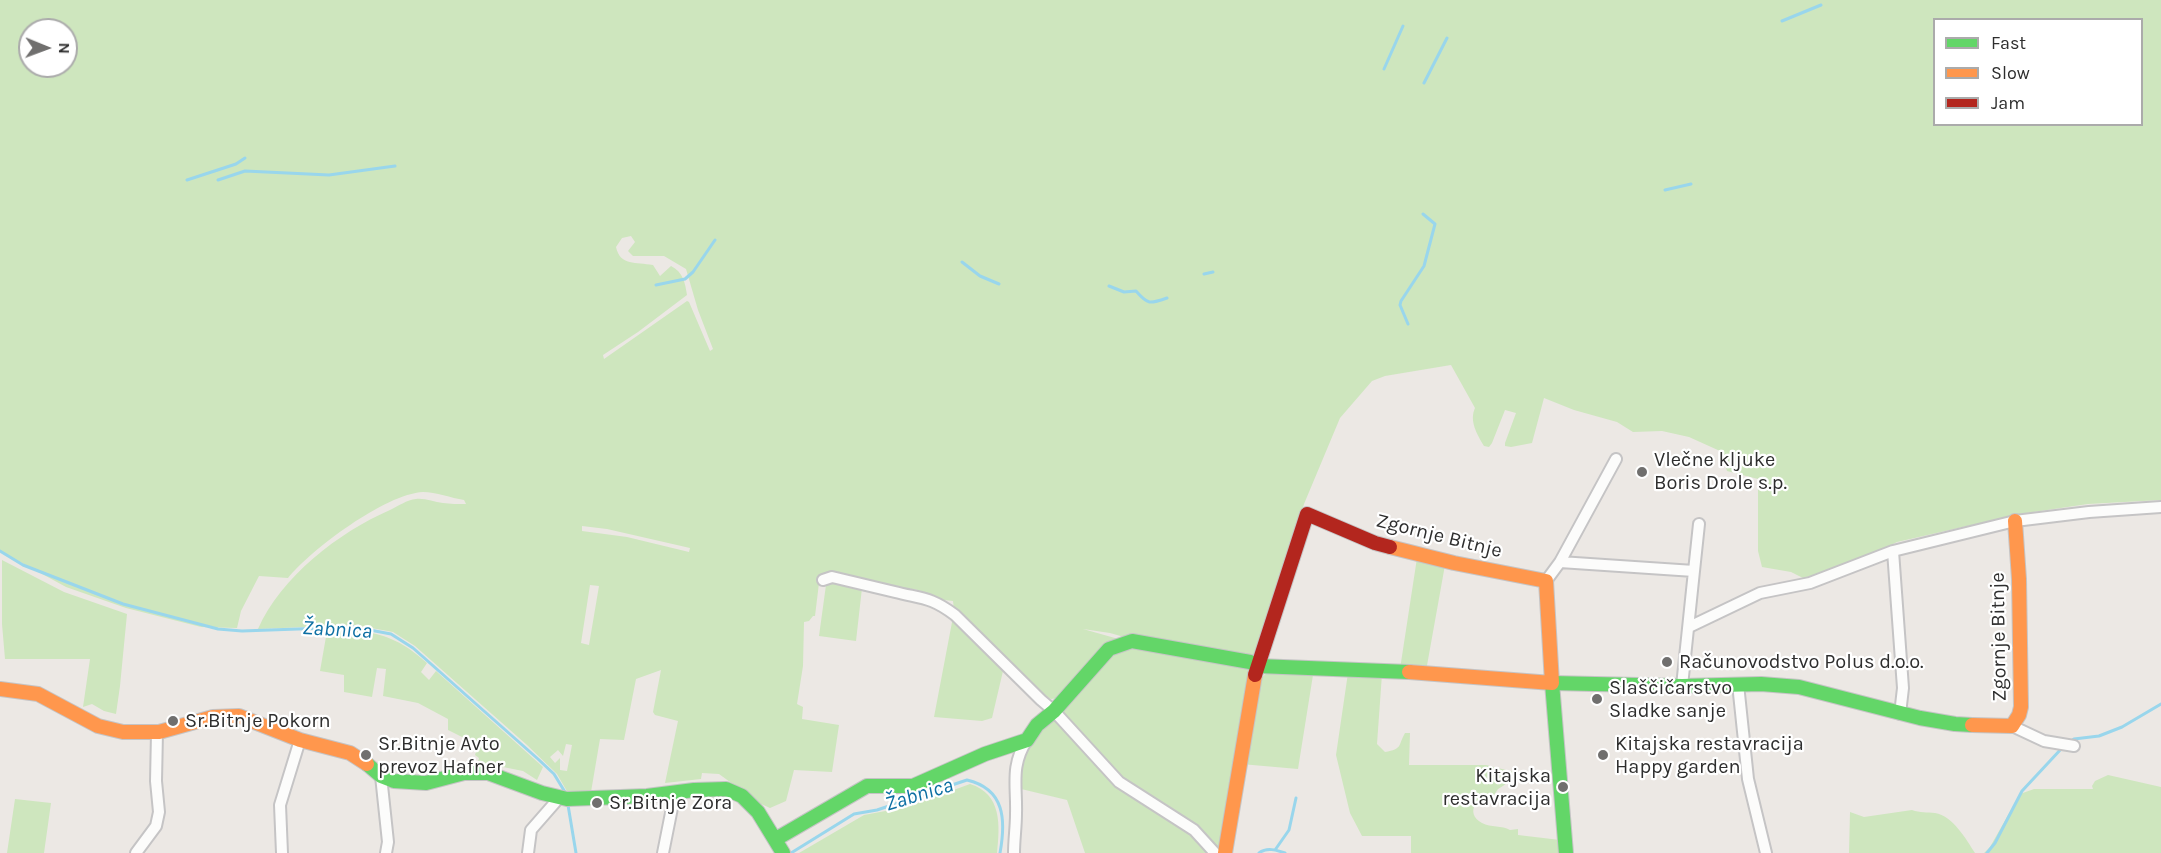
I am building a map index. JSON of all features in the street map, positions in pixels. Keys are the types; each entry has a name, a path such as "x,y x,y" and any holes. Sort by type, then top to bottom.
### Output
{"street":[{"path":"1566,853 1546,581 1560,562 1616,459"},
{"path":"1689,627 1760,593 1810,583 1893,551 2015,521 2089,512 2161,507"},
{"name":"Zgornje Bitnje","path":"1225,853 1232,822 1254,677 1307,514 1376,543 1454,563 1546,581"},
{"name":"Zgornje Bitnje","path":"1014,853 1015,767 1020,751 1037,725 1054,711 1109,649 1132,641 1250,662 1258,666 1452,674 1552,683 1682,686 1774,684 1807,688 1900,714 1955,724 2012,726 2021,707 2019,579 2015,521"},
{"path":"1682,686 1699,524"},
{"path":"1893,551 1903,688 1900,714"},
{"path":"1560,562 1694,571"},
{"path":"823,580 831,577 926,598 941,605 955,615 1054,711 1119,782 1194,830 1215,853"},
{"path":"1738,684 1748,779 1766,853"},
{"path":"0,689 21,690 49,698 77,716 110,729 134,733 158,733 229,714 250,719 300,740 350,753 381,776 394,781 426,783 464,773 488,772 559,798 576,799 726,789 742,796 758,812 780,847 867,786 913,786 985,754 1027,740"},
{"path":"2012,726 2044,741 2074,746"},
{"path":"136,853 156,826 159,812 156,781 158,733"},
{"path":"282,853 280,805 300,740"},
{"path":"381,776 388,842 387,853"},
{"path":"663,853 672,808 671,793"},
{"path":"528,853 531,830 559,798"}],"green space":[{"path":"0,0 2161,0 2161,500 2088,504 2020,514 1897,542 1853,564 1809,581 1791,572 1762,567 1758,551 1758,479 1727,471 1720,451 1689,437 1662,431 1633,432 1617,422 1574,410 1544,398 1532,443 1505,446 1516,413 1505,410 1492,443 1489,447 1484,446 1473,423 1475,408 1451,365 1385,376 1372,381 1340,418 1304,504 1257,657 1131,639 1083,629 1122,640 1059,698 1051,699 1039,692 954,610 953,601 918,590 849,577 819,583 815,616 804,622 803,666 797,704 803,707 802,719 839,725 832,772 794,770 786,801 770,808 759,803 719,774 702,773 701,779 665,783 678,721 655,715 653,712 661,670 636,679 624,740 600,739 591,792 568,793 557,774 527,745 415,646 393,632 355,625 258,629 268,610 296,574 351,531 413,500 466,504 464,500 423,492 407,495 370,512 331,539 288,578 259,576 241,611 237,628 201,627 126,608 66,587 0,551","holes":["631,236 635,242 628,251 633,256 664,256 686,269 713,349 710,351 687,301 604,359 603,355 687,295 683,278 675,268 671,266 660,276 653,265 635,263 621,257 616,247 622,238","582,526 607,529 690,548 689,552 627,537 582,531","590,585 599,586 589,645 581,643","566,744 572,745 567,771 560,770 560,758 555,763 550,757 558,750 563,756"]},
{"path":"1417,558 1445,565 1426,671 1400,669"},
{"path":"2,560 64,592 127,614 116,714 104,711 92,704 83,707 90,659 5,659 2,624"},
{"path":"831,580 862,588 856,641 819,636 826,585"},
{"path":"953,617 1003,671 992,718 982,721 934,717"},
{"path":"358,630 395,641 427,663 421,672 429,680 436,671 543,767 537,780 523,771 478,762 479,758 475,755 478,745 448,730 448,719 418,703 383,696 386,669 377,668 372,697 344,692 344,675 320,671 327,631"},
{"path":"1133,643 1253,666 1224,839 1217,851 1195,827 1118,776 1058,710 1110,651"},
{"path":"1267,673 1313,675 1298,769 1241,764 1261,678"},
{"path":"1348,673 1382,674 1377,744 1385,752 1397,748 1405,733 1410,733 1409,765 1486,765 1518,773 1519,776 1498,789 1494,795 1478,801 1473,810 1474,814 1485,825 1510,830 1518,829 1518,835 1560,840 1560,853 1411,853 1411,836 1362,836 1350,813 1336,755"},
{"path":"1054,716 1117,784 1180,825 1206,846 1206,853 1085,853 1067,800 1017,788 1021,755"},
{"path":"2108,775 2161,787 2161,853 1984,853 1990,847 2020,794 2034,789 2093,789 2095,781"},
{"path":"970,784 988,795 997,812 999,832 997,853 799,853 864,815 907,807"},
{"path":"15,799 51,803 44,853 7,853"},
{"path":"1912,810 1935,813 1948,819 1975,853 1849,853 1850,812 1864,817"}],"waterway":[{"path":"1782,21 1821,5"},
{"path":"1384,69 1403,26"},
{"path":"1424,83 1447,38"},
{"path":"187,180 236,164 245,158"},
{"path":"218,180 245,171 329,175 395,166"},
{"path":"1665,190 1691,184"},
{"path":"1408,324 1400,305 1401,301 1424,266 1435,224 1423,214"},
{"path":"656,285 685,279 693,272 715,240"},
{"path":"962,262 980,276 999,284"},
{"path":"1204,274 1213,272"},
{"path":"1109,286 1124,292 1136,291 1150,302 1167,298"},
{"name":"Žabnica","path":"0,551 23,565 123,604 218,629 242,631 354,627 391,634 413,648 538,759 554,774 565,792"},
{"path":"2070,742 2074,739 2099,736 2122,727 2161,704"},
{"name":"Žabnica","path":"1987,853 1995,843 2022,791 2062,748"},
{"name":"Žabnica","path":"791,853 854,814 877,810 967,780 980,784 996,798 1003,829 1000,853"},
{"path":"1275,850 1289,830 1296,798"},
{"name":"Žabnica","path":"568,805 576,853"},
{"name":"Žabnica","path":"1259,853 1268,850 1285,853"}],"traffic: fast":[{"path":"776,839 867,786 913,786 985,754 1027,740 1037,725 1054,711 1109,649 1132,641 1250,662 1258,666 1409,672"},
{"path":"1566,853 1552,683 1682,686 1761,684 1799,687 1920,718 1972,725"},
{"path":"367,764 381,776 394,781 426,783 464,773 488,773 542,793 567,799 647,796 694,790 726,789 742,796 758,812 783,853"}],"traffic: slow":[{"path":"1972,725 2012,726 2021,707 2019,579 2015,521"},
{"path":"1390,547 1454,563 1546,581 1552,683 1409,672"},
{"path":"1225,853 1255,675"},
{"path":"0,689 38,694 98,726 123,732 159,732 213,717 239,716 300,740 350,753 367,764"}],"traffic: jam":[{"path":"1255,675 1307,514 1375,543 1390,547"}],"place":[{"name":"Vlečne kljuke Boris Drole s.p.","path":"1642,472"},
{"name":"Računovodstvo Polus d.o.o.","path":"1667,662"},
{"name":"Slaščičarstvo Sladke sanje","path":"1597,699"},
{"name":"Sr.Bitnje Pokorn","path":"173,721"},
{"name":"Sr.Bitnje Avto prevoz Hafner","path":"366,755"},
{"name":"Kitajska restavracija Happy garden","path":"1603,755"},
{"name":"Kitajska restavracija","path":"1563,787"},
{"name":"Sr.Bitnje Zora","path":"597,803"}]}
